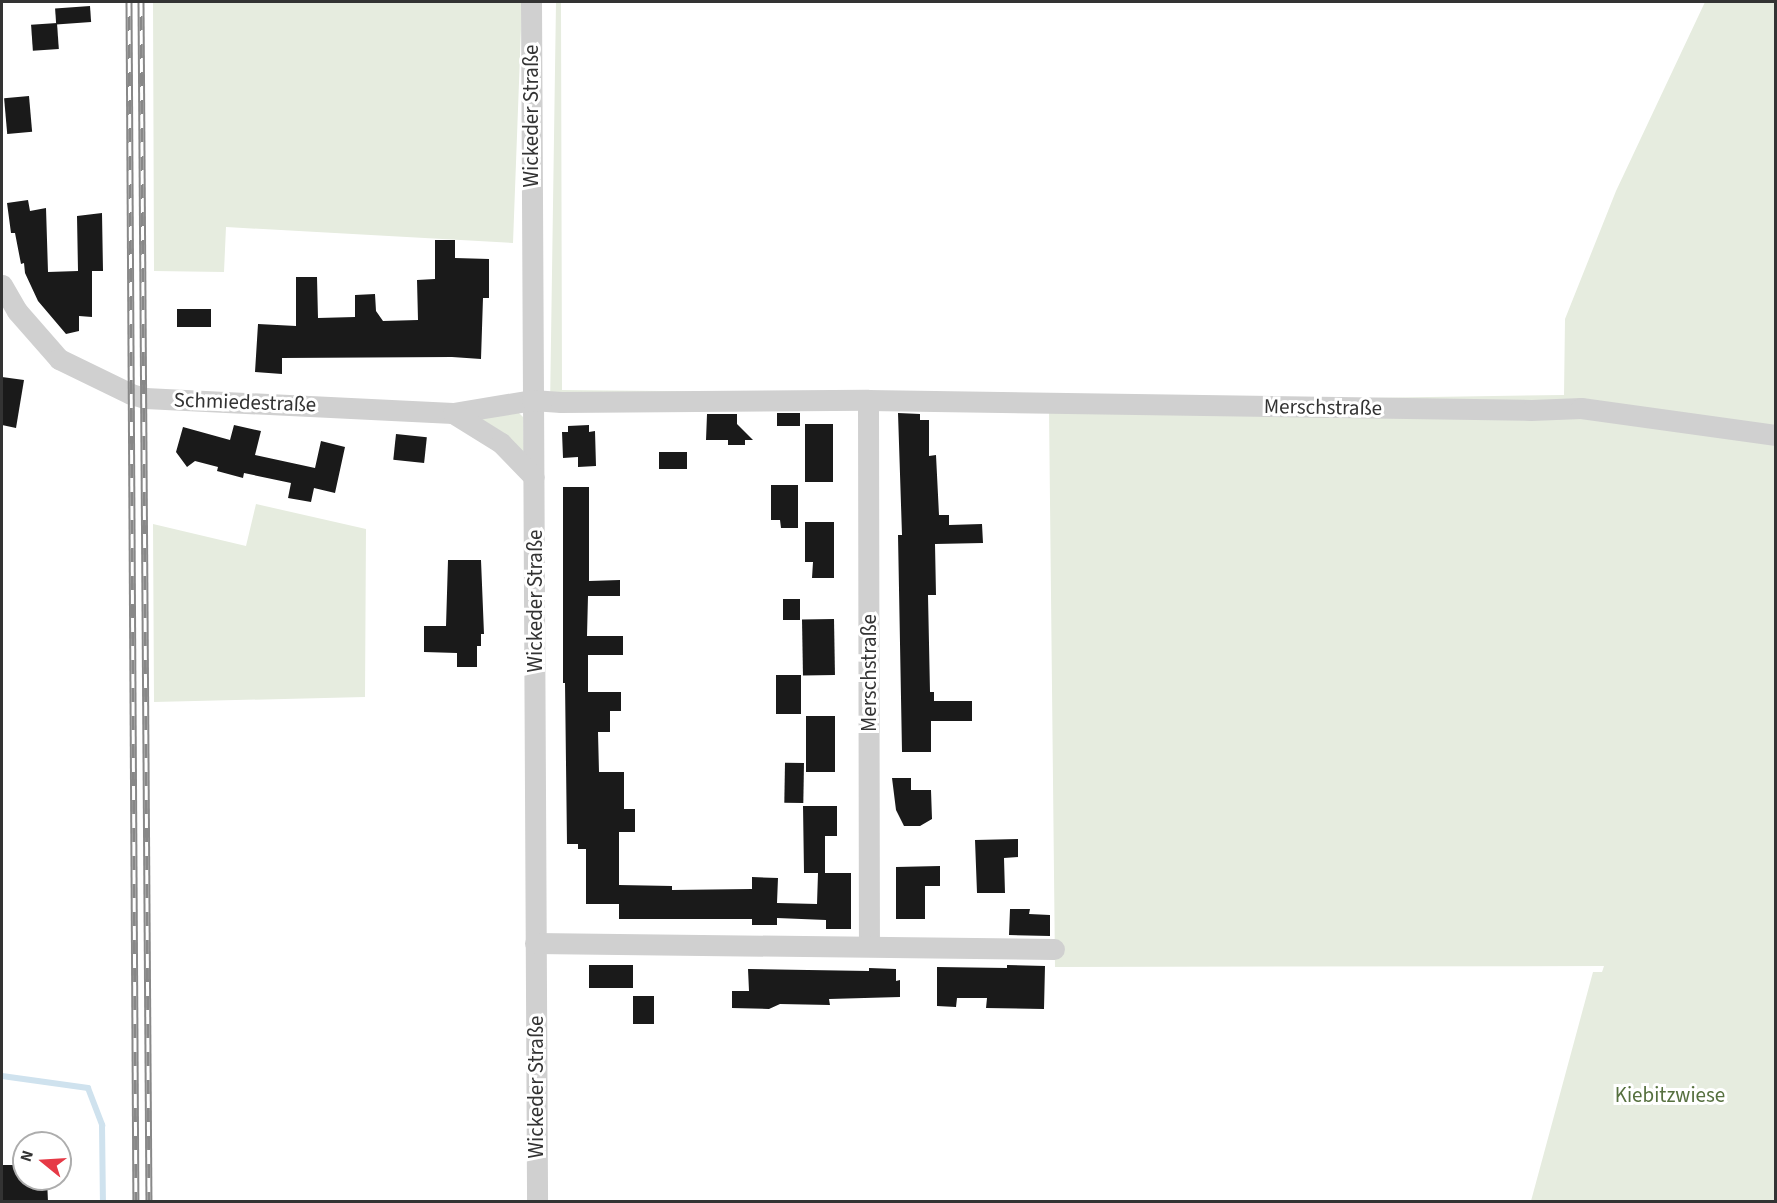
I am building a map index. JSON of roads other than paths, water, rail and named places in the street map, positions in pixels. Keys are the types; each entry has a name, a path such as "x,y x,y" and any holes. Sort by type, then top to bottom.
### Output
{"street":[{"name":"Wickeder Straße","path":"531,2 537,1202"},
{"name":"Schmiedestraße","path":"2,285 17,311 59,359 145,398 453,412 532,400"},
{"name":"Merschstraße","path":"532,400 561,402 868,400 1531,410 1581,408 1776,435"},
{"name":"Merschstraße","path":"868,400 869,945"},
{"path":"453,412 501,443 534,477"},
{"path":"536,943 869,945 1054,949"}],"waterway":[{"path":"2,1076 88,1088 102,1125 103,1202"}],"railway":[{"path":"129,2 136,1202"},
{"path":"141,2 149,1202"}],"park label":[{"name":"Kiebitzwiese","path":"1670,1095"}]}
